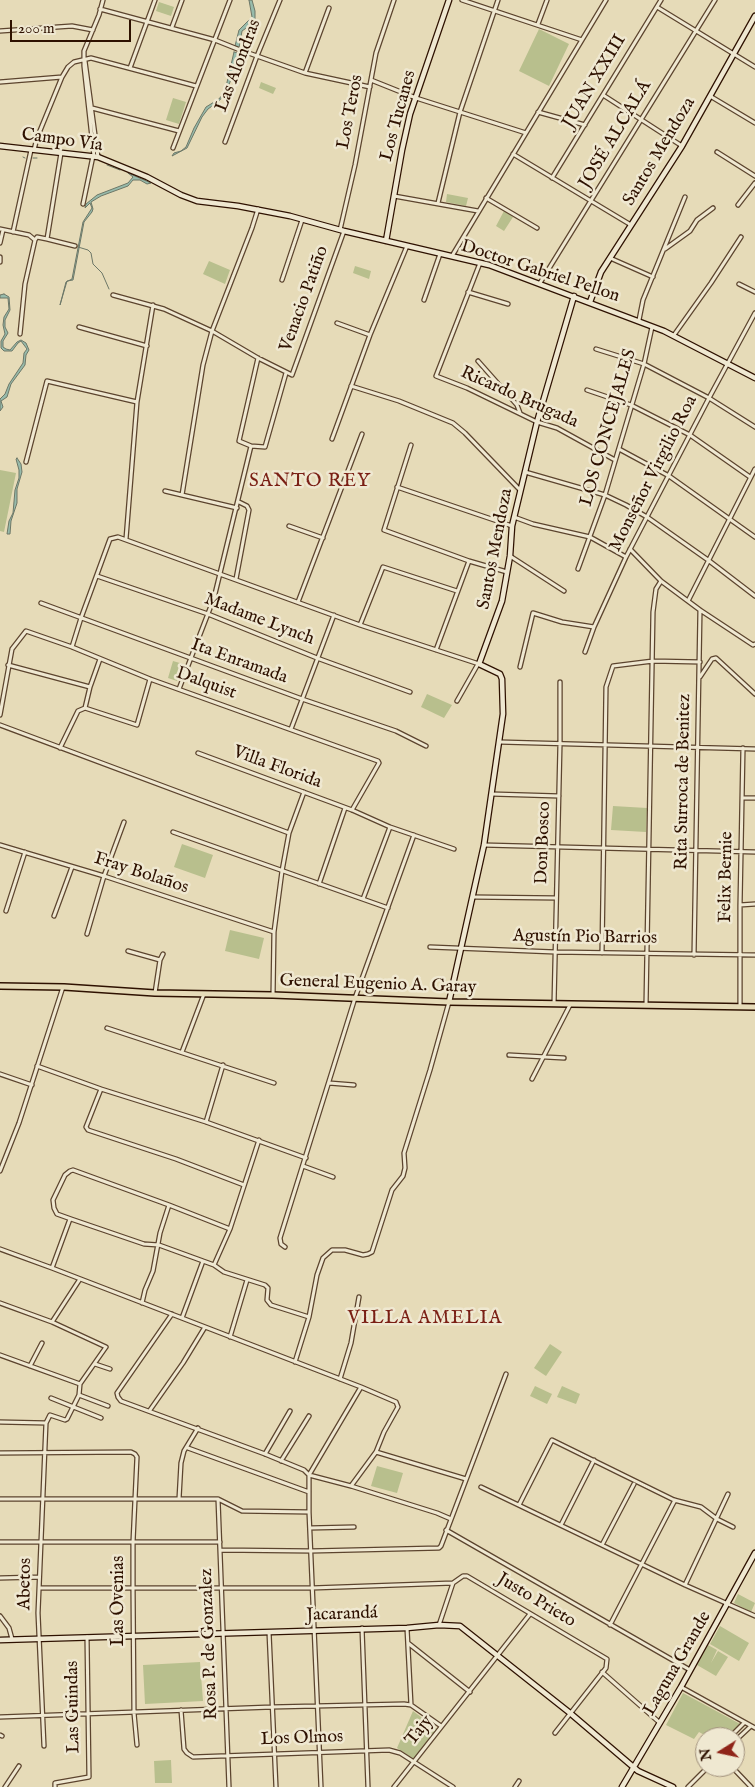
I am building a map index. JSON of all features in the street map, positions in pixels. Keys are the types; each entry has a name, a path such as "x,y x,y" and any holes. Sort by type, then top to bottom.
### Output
{"main road":[{"name":"General Eugenio A. Garay","path":"0,986 449,1002 755,1008"}],"street":[{"path":"83,204 95,157 84,66 84,48 93,30 103,0"},
{"path":"130,68 155,0"},
{"path":"172,28 182,0"},
{"path":"173,148 230,0"},
{"name":"Las Alondras","path":"226,142 256,56 280,0"},
{"name":"Los Teros","path":"342,231 378,45 394,0"},
{"name":"Los Tucanes","path":"386,241 402,150 416,98 449,0"},
{"path":"462,0 582,40"},
{"path":"438,203 460,112 498,0"},
{"path":"538,24 547,0"},
{"path":"452,257 606,0"},
{"name":"JUAN XXIII","path":"552,178 661,0"},
{"name":"JOSÉ ALCALÁ","path":"540,284 715,0"},
{"path":"657,7 732,55 755,67"},
{"path":"305,73 329,8"},
{"path":"100,10 215,40 305,73 370,87"},
{"name":"Santos Mendoza","path":"590,302 601,272 609,257 682,146 755,16"},
{"path":"0,31 72,26 93,30"},
{"path":"13,232 32,150 62,77 72,64 84,58 91,58 196,86"},
{"path":"0,82 62,77"},
{"path":"371,80 416,98 526,133"},
{"path":"602,95 682,146"},
{"path":"710,96 755,123"},
{"path":"90,108 179,131"},
{"path":"538,112 585,125"},
{"name":"Campo Vía","path":"0,146 95,157 155,181"},
{"path":"47,238 61,152"},
{"path":"717,152 755,176"},
{"path":"513,154 631,225"},
{"name":"Doctor Gabriel Pellon","path":"155,181 192,199 258,209 342,231 480,263 639,320 728,362 755,378"},
{"path":"738,205 755,183"},
{"path":"394,196 478,211"},
{"path":"639,320 643,300 685,197"},
{"path":"486,198 537,228"},
{"path":"663,251 690,231 697,220 713,208"},
{"path":"182,494 204,365 212,331 258,209"},
{"path":"282,280 302,220"},
{"path":"0,243 1,230 33,239 39,237 47,238 75,246"},
{"name":"Venacio Patiño","path":"286,373 292,375 342,231"},
{"path":"674,336 741,236"},
{"path":"20,334 25,284 33,239"},
{"path":"332,439 370,335 407,246"},
{"path":"424,300 440,254"},
{"path":"609,257 653,277"},
{"path":"480,263 468,292 508,304"},
{"path":"740,284 755,292"},
{"name":"Ricardo Brugada","path":"468,292 436,376 467,388 537,422 557,428 616,460"},
{"path":"113,296 164,308 212,331 286,373 265,447 251,446 238,440 258,358"},
{"name":"Santos Mendoza","path":"478,664 497,618 508,572 512,526 520,490 537,422 574,296"},
{"path":"126,539 137,402 152,305"},
{"name":"Monseñor Virgilio Roa","path":"585,652 594,627 630,549 755,313"},
{"path":"337,323 370,335"},
{"name":"LOS CONCEJALES","path":"578,569 616,460 644,364 652,326"},
{"path":"79,327 147,346"},
{"path":"596,349 644,364 709,398 755,426"},
{"path":"478,360 517,405 520,413"},
{"path":"26,462 46,381 137,402"},
{"path":"351,386 399,401 453,422 520,490"},
{"path":"587,390 631,405 690,435 750,478"},
{"path":"298,602 362,434"},
{"path":"411,445 384,530 469,561 508,572"},
{"path":"179,689 208,614 221,574 251,446"},
{"path":"619,449 669,476 755,538"},
{"path":"688,602 755,469"},
{"name":"LOS CONCEJALES","path":"525,472 605,495 647,517 755,596"},
{"path":"397,487 512,526"},
{"path":"165,490 237,508"},
{"path":"236,579 248,510 247,506 238,502"},
{"path":"514,517 533,524 590,537 626,557"},
{"path":"289,526 323,538"},
{"path":"72,647 110,539 118,537 334,615 478,664 498,672 502,677 503,714 484,845 449,1002 404,1153 405,1168 403,1176 392,1190 372,1252 363,1255 345,1250 332,1250 323,1258 318,1272 309,1317 295,1362"},
{"path":"630,549 661,581 688,602 753,645 755,644"},
{"path":"510,556 564,591"},
{"path":"436,650 469,561"},
{"path":"360,624 382,568 457,591"},
{"name":"Madame Lynch","path":"97,576 208,614 317,658 410,692"},
{"path":"646,1006 654,597 661,581"},
{"name":"Ita Enramada","path":"41,603 190,659 396,731 426,746"},
{"name":"Rita Surroca de Benitez","path":"694,954 700,610"},
{"path":"520,667 533,614 562,622 594,627"},
{"path":"291,729 334,615"},
{"name":"Dalquist","path":"8,665 12,649 26,631 72,647 150,679 378,761 379,763 352,810"},
{"path":"700,677 712,659 716,658 755,694"},
{"path":"85,708 100,659"},
{"path":"602,953 606,687 613,666 653,661 700,662"},
{"path":"457,701 478,664"},
{"path":"0,715 2,687 8,665 90,687"},
{"path":"60,748 78,710 85,708 136,726 150,679"},
{"name":"Don Bosco","path":"554,1004 560,796 560,682"},
{"path":"0,725 289,833"},
{"path":"500,742 755,749"},
{"name":"Felix Bernie","path":"740,1007 743,748"},
{"name":"Villa Florida","path":"198,753 352,810 390,827 454,849"},
{"path":"273,995 274,932 282,871 289,833 304,792"},
{"path":"492,794 560,796"},
{"path":"743,798 755,798"},
{"path":"319,884 345,808"},
{"path":"87,934 104,876 124,822"},
{"path":"363,899 390,827"},
{"path":"173,832 388,908"},
{"path":"285,1247 281,1244 280,1238 355,998 414,835"},
{"name":"Fray Bolaños","path":"0,845 104,876 274,932"},
{"path":"484,845 755,852"},
{"path":"6,911 25,852"},
{"path":"54,916 72,866"},
{"path":"473,897 556,898"},
{"path":"740,905 755,904"},
{"name":"Agustín Pio Barrios","path":"430,947 555,952 755,955"},
{"path":"128,951 160,960"},
{"path":"155,993 160,960 163,954"},
{"path":"0,1171 32,1086 64,987"},
{"path":"182,1052 204,994"},
{"path":"532,1078 570,1005"},
{"path":"107,1028 223,1065 274,1084"},
{"path":"509,1055 564,1058"},
{"path":"206,1122 223,1065"},
{"path":"37,1066 260,1140 306,1158"},
{"path":"0,1074 32,1086"},
{"path":"329,1083 354,1085"},
{"path":"102,1089 86,1127 88,1130 176,1159 244,1185"},
{"path":"214,1265 230,1229 260,1140"},
{"path":"303,1166 333,1177"},
{"path":"230,1229 77,1171 70,1171 65,1175 53,1200 57,1214 144,1244 159,1245 214,1265 224,1272 267,1286 267,1300 271,1306 309,1317"},
{"path":"142,1302 145,1290 154,1271 160,1233 169,1205"},
{"path":"52,1268 70,1219"},
{"path":"0,1250 142,1302 396,1402 398,1405 376,1452 351,1486"},
{"path":"182,1318 203,1262"},
{"path":"52,1322 80,1279"},
{"path":"230,1337 247,1280"},
{"path":"340,1379 351,1342 358,1297"},
{"path":"0,1303 52,1322 105,1345 106,1348 80,1384 79,1395 66,1420 50,1415 46,1423 0,1422"},
{"path":"172,1314 117,1393 121,1400 265,1454 304,1470 309,1475 351,1486 451,1519"},
{"path":"150,1410 183,1363 205,1327"},
{"path":"30,1366 42,1343"},
{"path":"0,1355 80,1384"},
{"path":"95,1364 110,1369"},
{"path":"220,1550 435,1549 441,1546 506,1374"},
{"path":"321,1787 309,1475 361,1387"},
{"path":"79,1395 108,1406"},
{"path":"51,1398 101,1418"},
{"path":"265,1454 290,1411"},
{"path":"281,1461 309,1416"},
{"name":"Abetos","path":"44,1746 39,1577 46,1423"},
{"path":"179,1499 181,1463 184,1451 188,1448 198,1428"},
{"path":"519,1505 552,1440 675,1500 701,1507 716,1519 733,1527"},
{"path":"188,1448 309,1492"},
{"name":"Las Ovenias","path":"44,1453 131,1452 137,1457 132,1588 134,1713 137,1745"},
{"path":"376,1452 466,1478"},
{"path":"0,1453 44,1453"},
{"path":"561,1525 594,1460"},
{"path":"602,1545 634,1484"},
{"path":"481,1487 727,1605 755,1616"},
{"path":"685,1585 728,1494"},
{"path":"0,1499 218,1499 242,1511 309,1512"},
{"name":"Rosa P. de Gonzalez","path":"218,1499 229,1787"},
{"path":"610,1625 675,1500"},
{"path":"310,1528 354,1527"},
{"path":"446,1530 690,1670"},
{"path":"0,1542 220,1542"},
{"name":"Laguna Grande","path":"622,1787 681,1687 755,1553"},
{"name":"Justo Prieto","path":"453,1583 459,1578 467,1576 606,1658 607,1662 602,1672"},
{"path":"0,1578 39,1577"},
{"path":"39,1588 312,1588 453,1583 439,1625"},
{"name":"Tajy","path":"394,1787 440,1726 470,1692 530,1614"},
{"path":"0,1616 9,1628 12,1639"},
{"name":"Jacarandá","path":"0,1640 407,1628 439,1625 460,1626 498,1655 638,1771 674,1787"},
{"path":"362,1628 368,1787"},
{"path":"407,1628 411,1705"},
{"path":"269,1631 276,1787"},
{"name":"Las Guindas","path":"55,1787 55,1783 89,1777 87,1638"},
{"path":"408,1644 470,1692"},
{"path":"555,1733 602,1672 660,1722"},
{"path":"681,1687 753,1727"},
{"path":"0,1717 404,1704 411,1705 440,1726"},
{"name":"Los Olmos","path":"181,1710 184,1749 193,1757 366,1750 396,1751 452,1787"},
{"path":"740,1727 744,1723"},
{"path":"0,1782 6,1787 19,1766"},
{"path":"688,1787 698,1777"},
{"path":"741,1777 750,1787"},
{"path":"515,1787 519,1781"}],"green space":[{"path":"159,2 174,7 171,16 156,11"},
{"path":"539,29 569,44 549,86 519,71"},
{"path":"261,82 276,88 273,94 259,88"},
{"path":"173,98 186,102 179,124 166,120"},
{"path":"447,194 468,198 466,206 446,202"},
{"path":"504,211 513,217 504,231 496,226"},
{"path":"209,261 230,270 225,284 203,274"},
{"path":"355,266 371,271 369,279 353,273"},
{"path":"0,470 16,473 4,532 0,531"},
{"path":"173,661 183,664 177,681 168,678"},
{"path":"427,694 452,705 444,718 421,707"},
{"path":"613,806 647,808 646,832 611,830"},
{"path":"182,844 213,855 205,878 174,867"},
{"path":"230,930 264,938 259,959 225,951"},
{"path":"550,1344 562,1352 546,1376 534,1368"},
{"path":"535,1386 552,1394 547,1404 530,1396"},
{"path":"562,1386 580,1394 576,1404 557,1397"},
{"path":"377,1466 403,1473 397,1493 371,1486"},
{"path":"738,1594 755,1603 751,1612 734,1603"},
{"path":"720,1626 749,1643 739,1661 710,1644"},
{"path":"708,1645 717,1650 711,1663 718,1651 728,1657 716,1676 697,1665"},
{"path":"200,1662 203,1701 145,1704 143,1665"},
{"path":"683,1693 742,1725 740,1727 695,1727 694,1739 666,1725"},
{"path":"413,1711 437,1729 414,1759 397,1748"},
{"path":"171,1760 172,1783 155,1783 154,1761"}],"shaded area":[{"path":"249,0 252,0 255,19 252,24 242,31 239,48 235,46 239,30 252,17"},
{"path":"234,52 238,53 234,72 226,92 202,117 187,148 172,156 186,147 206,107 219,99 225,91"},
{"path":"128,173 151,183 147,184 140,180 133,180 128,186 101,196 91,202 93,209 84,222 73,280 68,281 72,279 83,222 92,208 90,203 85,208 86,204 97,195 128,183 133,177"},
{"path":"4,294 9,297 10,310 5,320 5,327 8,333 3,341 3,347 10,350 21,340 26,343 29,350 26,355 25,365 11,384 7,397 1,401 3,407 0,411 0,399 5,394 9,384 23,363 24,353 27,349 21,341 12,351 4,351 1,348 1,341 5,334 4,317 9,309 8,298 0,298 0,295"},
{"path":"17,458 21,464 22,472 17,489 17,503 11,521 10,534 7,534 19,478"}],"waterway":[{"path":"107,165 120,170"},
{"path":"78,247 91,253 93,264 102,273 109,289"}],"district":[{"name":"SANTO REY","path":"310,482"},
{"name":"VILLA AMELIA","path":"425,1319"}]}
